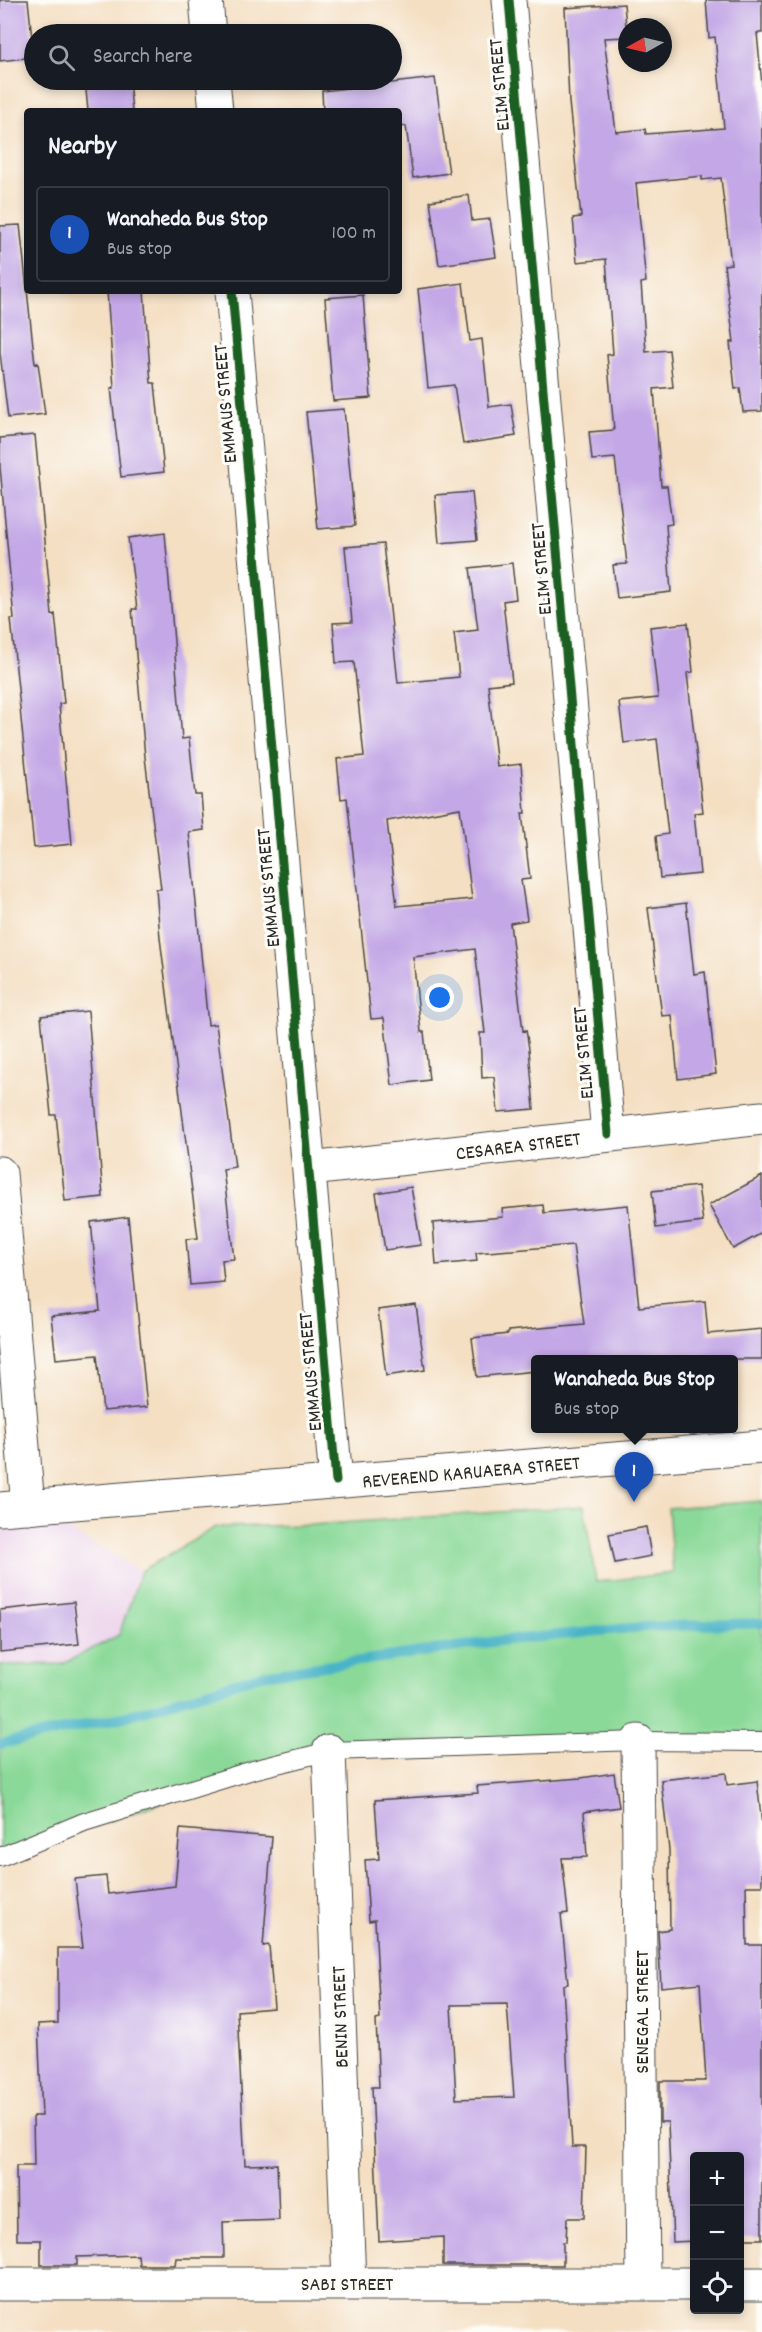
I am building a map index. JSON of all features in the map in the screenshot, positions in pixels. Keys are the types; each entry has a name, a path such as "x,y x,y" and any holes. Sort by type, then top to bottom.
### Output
{"street":[{"path":"206,0 208,24"},
{"name":"ELIM STREET","path":"509,0 608,1134"},
{"path":"214,90 216,108"},
{"name":"EMMAUS STREET","path":"232,294 336,1481"},
{"name":"CESAREA STREET","path":"310,1169 762,1118"},
{"path":"0,1173 14,1508"},
{"name":"REVEREND KARUAERA STREET","path":"14,1508 762,1447"},
{"name":"SENEGAL STREET","path":"638,1741 643,2284"},
{"name":"BENIN STREET","path":"329,1751 348,2283"},
{"name":"SABI STREET","path":"0,2284 690,2284"},
{"path":"744,2284 762,2284"}],"lane":[{"path":"0,1857 84,1822 253,1770 329,1751 638,1741 762,1742"}],"shaded area":[{"path":"28,1507 141,1571 119,1635 63,1664 0,1665 0,1509"}],"green space":[{"path":"762,1501 762,1735 327,1744 0,1860 0,1665 63,1664 119,1635 141,1571 216,1527 311,1525 584,1506 596,1582 673,1573 668,1508"}],"building":[{"path":"0,0 28,0 31,24 24,24 24,58 0,61"},
{"path":"706,0 762,0 762,33 757,33 762,85 762,411 743,412 740,388 735,389 730,342 734,342 724,265 731,264 721,178 702,180 702,176 636,183 646,282 641,283 646,352 669,350 673,387 654,389 661,486 667,486 672,524 666,525 671,592 617,598 613,565 627,564 615,458 592,460 589,432 614,430 607,355 613,354 606,259 577,262 573,218 581,217 569,102 565,8 624,4 625,18 618,18 618,37 604,38 616,132 645,129 646,134 724,128 715,37 709,38"},
{"path":"435,78 449,173 413,178 406,126 402,127 402,108 323,108 322,91 402,90 402,82"},
{"path":"86,90 130,90 132,108 88,108"},
{"path":"469,195 472,221 490,219 496,257 439,265 430,201"},
{"path":"20,225 24,262 24,294 27,294 35,364 38,363 45,414 8,418 0,353 0,226"},
{"path":"463,283 470,341 482,339 489,407 511,404 516,436 463,444 454,385 428,388 418,289"},
{"path":"107,294 144,294 151,383 155,383 164,472 121,477 111,388 114,388"},
{"path":"363,295 371,398 333,401 325,298"},
{"path":"344,409 355,526 318,529 306,412"},
{"path":"35,435 52,615 55,614 64,703 59,704 72,844 34,848 11,619 14,619 0,467 0,438"},
{"path":"472,492 477,540 439,543 435,495"},
{"path":"165,533 182,739 189,738 195,795 201,795 204,830 189,832 208,1025 216,1024 235,1167 223,1169 234,1259 222,1260 224,1282 190,1285 186,1239 198,1238 160,938 156,889 161,889 145,757 132,609 137,609 128,538"},
{"path":"383,544 398,683 459,677 454,633 478,630 470,568 512,563 516,599 503,601 512,682 488,685 497,767 521,764 525,813 522,813 530,879 521,880 527,920 510,923 523,1031 526,1030 529,1049 534,1109 498,1112 494,1077 482,1078 480,1033 485,1033 475,949 413,957 429,1080 392,1085 384,1018 371,1019 347,798 341,799 337,759 364,756 354,662 336,663 333,623 352,622 345,547","holes":["460,808 472,899 397,906 387,821"]},
{"path":"688,623 693,672 687,673 703,812 694,813 700,874 660,878 656,836 668,834 657,739 624,743 619,702 658,698 650,627"},
{"path":"686,903 694,974 705,972 716,1074 678,1079 672,1015 662,1016 648,908"},
{"path":"88,1011 103,1197 65,1201 56,1115 51,1115 41,1016"},
{"path":"762,1176 762,1233 733,1249 709,1205"},
{"path":"698,1186 703,1222 656,1228 652,1191"},
{"path":"411,1187 421,1245 385,1250 376,1193"},
{"path":"543,1205 544,1213 628,1205 639,1307 705,1301 708,1334 762,1329 762,1359 738,1359 738,1355 531,1355 531,1371 477,1377 472,1338 508,1334 508,1331 584,1324 573,1245 476,1253 477,1261 436,1265 433,1223 503,1217 502,1209"},
{"path":"128,1217 147,1407 103,1411 97,1355 56,1359 51,1316 100,1311 91,1222"},
{"path":"416,1305 425,1370 386,1376 378,1310"},
{"path":"646,1527 651,1556 615,1563 609,1534"},
{"path":"74,1602 79,1644 0,1652 0,1610"},
{"path":"614,1773 619,1807 584,1812 587,1857 562,1858 568,1913 561,1914 568,1984 563,1985 572,2147 586,2147 584,2218 567,2218 566,2242 563,2242 563,2265 443,2265 443,2237 379,2241 372,2087 379,2087 376,2020 380,2019 375,1920 369,1921 365,1860 379,1859 375,1800 478,1793 477,1786 581,1778","holes":["507,2004 514,2097 456,2099 451,2005"]},
{"path":"726,1773 727,1785 757,1781 762,1825 762,1886 746,1886 747,1945 762,1945 762,2239 744,2239 744,2152 690,2152 690,2241 673,2242 668,2122 660,2122 660,2081 706,2081 700,1983 661,1987 658,1931 670,1929 669,1850 661,1780"},
{"path":"180,1829 272,1837 263,1946 269,1945 274,2008 237,2011 245,2165 277,2164 279,2220 223,2222 224,2258 176,2258 175,2265 139,2265 138,2255 77,2257 77,2265 41,2265 41,2240 17,2240 16,2166 34,2166 33,2116 42,2116 38,2024 58,2023 58,1948 83,1948 75,1879 106,1876 108,1894 175,1886"}],"waterway":[{"path":"0,1744 123,1717 262,1675 498,1641 641,1627 762,1623"}],"cycle path":[{"path":"509,0 608,1134"},
{"path":"232,294 336,1481"}],"place":[{"name":"Wanaheda Bus Stop","path":"634,1502"}]}
